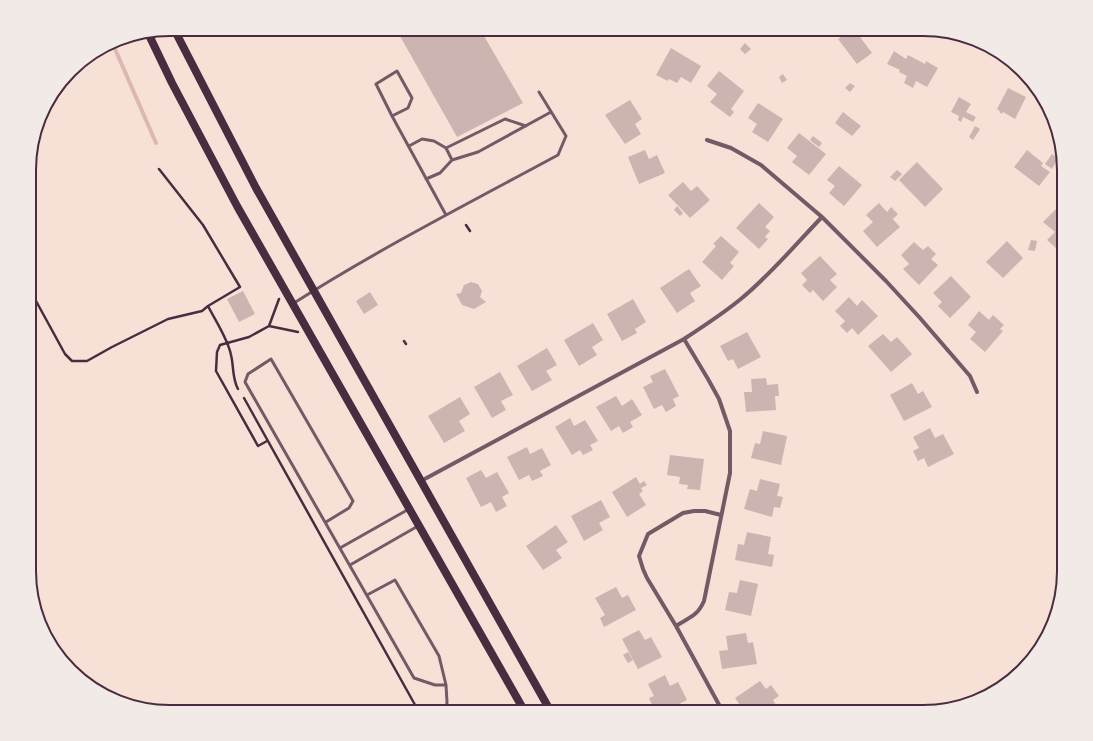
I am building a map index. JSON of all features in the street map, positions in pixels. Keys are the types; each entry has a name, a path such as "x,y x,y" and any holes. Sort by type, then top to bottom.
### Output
{"main road":[{"path":"178,36 256,188 547,705"},
{"path":"150,38 172,83 234,199 521,705"}],"street":[{"path":"707,140 731,148 761,165 822,217 886,281 920,318 970,376 977,392"},
{"path":"420,481 684,339 742,298 822,217"},
{"path":"676,626 692,617 700,610 704,601 730,473 730,431 719,399 684,339"},
{"path":"719,705 676,626 647,578 639,556 648,534 683,513 705,511 721,515"}],"lane":[{"path":"392,116 408,108 412,98 397,71 376,84 392,116 446,215"},
{"path":"293,304 446,215 558,156 566,136 539,92"},
{"path":"426,179 440,173 452,160 478,152 551,112"},
{"path":"446,148 505,119 526,126"},
{"path":"409,146 422,140 434,141 446,148 452,160"},
{"path":"326,522 349,508 353,501 271,359 248,374 244,382 326,522 414,678 435,685 446,685"},
{"path":"340,548 409,508"},
{"path":"350,565 419,526"},
{"path":"367,595 395,580 439,656 446,685 447,705"}],"path":[{"path":"36,301 65,354 72,361 87,361 168,319 202,310 240,287 203,225 159,169"},
{"path":"466,225 470,231"},
{"path":"269,326 279,298"},
{"path":"267,441 258,446 216,371 217,352 220,345 249,337 269,326 298,332"}],"building":[{"path":"400,36 484,36 523,103 457,137"},
{"path":"842,36 859,36 872,53 857,64 838,39"},
{"path":"745,43 751,49 745,54 740,49"},
{"path":"671,48 701,66 691,83 681,77 677,83 669,79 668,81 656,75"},
{"path":"894,51 906,59 908,55 925,64 926,61 938,68 927,87 916,81 913,88 904,83 907,76 899,72 900,70 887,64"},
{"path":"719,71 744,91 731,109 734,112 730,117 710,102 717,94 707,86"},
{"path":"783,74 787,80 782,83 779,77"},
{"path":"850,83 855,86 850,92 845,88"},
{"path":"1008,88 1026,97 1015,119 1003,112 1002,114 997,109"},
{"path":"959,97 971,104 966,112 976,117 973,122 963,117 961,122 958,120 959,116 951,112"},
{"path":"630,100 642,119 635,124 641,134 625,144 605,115"},
{"path":"758,103 783,119 768,142 752,132 757,124 748,118"},
{"path":"843,112 861,126 852,136 835,123"},
{"path":"975,126 980,129 973,140 969,137"},
{"path":"799,133 826,154 809,175 792,162 797,156 787,148"},
{"path":"813,136 822,143 819,147 810,140"},
{"path":"645,150 649,159 657,155 665,173 639,184 628,157"},
{"path":"1027,150 1043,163 1041,166 1050,172 1039,186 1014,167"},
{"path":"1052,154 1056,157 1057,160 1052,169 1045,164"},
{"path":"917,162 943,189 925,207 899,180"},
{"path":"839,166 862,185 844,206 829,193 835,186 827,180"},
{"path":"897,170 902,174 895,181 890,177"},
{"path":"683,182 691,191 697,186 710,200 690,218 668,195"},
{"path":"759,203 774,217 765,227 770,231 765,237 768,239 759,249 736,228"},
{"path":"879,203 887,212 891,207 898,214 893,219 890,216 900,227 877,247 863,231 873,222 866,215"},
{"path":"677,206 683,213 680,216 674,210"},
{"path":"1057,208 1056,248 1047,240 1055,232 1043,222"},
{"path":"721,236 739,252 730,263 734,266 722,280 702,262 716,246 713,244"},
{"path":"1031,240 1037,241 1035,251 1028,250"},
{"path":"1007,241 1023,258 1003,278 986,262"},
{"path":"914,242 923,250 928,246 936,254 931,259 938,265 919,285 903,269 909,264 901,255"},
{"path":"820,256 837,274 830,280 837,287 823,301 813,290 810,293 802,285 807,280 801,273"},
{"path":"689,269 701,286 690,293 695,301 677,313 660,288"},
{"path":"951,276 971,297 950,318 938,306 942,302 933,293"},
{"path":"471,282 478,284 482,291 480,297 486,302 474,309 462,305 456,294 461,293 464,285"},
{"path":"243,291 255,314 239,322 227,299"},
{"path":"370,292 378,305 364,314 356,301"},
{"path":"849,297 857,306 862,300 878,316 858,335 852,328 847,333 840,326 845,321 835,311"},
{"path":"633,299 646,322 635,329 637,333 622,341 607,314"},
{"path":"979,311 989,320 993,315 1004,325 1000,329 1003,331 985,352 970,339 976,332 968,325"},
{"path":"593,323 603,340 592,347 597,355 579,366 564,340"},
{"path":"747,332 761,357 738,369 733,359 728,361 720,346"},
{"path":"883,334 891,342 897,337 912,354 891,372 868,346"},
{"path":"547,348 557,365 546,371 552,380 532,391 517,366"},
{"path":"665,369 679,396 673,399 676,406 666,412 662,405 654,409 643,387 653,382 650,376"},
{"path":"500,372 513,395 501,401 506,410 492,418 474,387"},
{"path":"766,378 767,385 778,384 779,396 775,396 776,410 746,412 744,392 752,392 751,379"},
{"path":"912,383 918,394 923,391 932,407 904,421 890,395"},
{"path":"616,396 622,406 632,399 642,415 630,422 633,427 623,433 619,426 611,431 596,407"},
{"path":"460,397 470,414 459,421 465,431 444,443 428,416"},
{"path":"570,418 574,426 585,420 598,441 590,445 593,450 583,455 580,450 572,455 555,427"},
{"path":"930,428 935,438 943,434 954,454 928,467 924,458 918,461 913,451 919,448 913,437"},
{"path":"763,431 787,436 781,465 751,458 755,443 760,444"},
{"path":"527,447 530,454 542,448 551,465 540,471 543,476 532,481 529,475 519,480 507,457"},
{"path":"670,455 704,459 700,490 687,489 688,485 679,484 680,477 667,475"},
{"path":"481,470 486,478 497,472 509,493 502,497 507,506 496,512 491,502 481,507 466,478"},
{"path":"636,477 640,484 644,481 647,485 641,488 643,491 639,494 646,505 627,517 612,492"},
{"path":"760,479 780,484 777,496 783,497 780,508 774,507 772,517 744,509 750,489 757,491"},
{"path":"601,500 610,517 599,523 603,530 584,541 571,516"},
{"path":"556,525 568,542 556,550 562,558 543,570 526,546"},
{"path":"747,532 771,537 768,554 774,555 772,567 735,560 738,544 744,545"},
{"path":"740,580 758,584 751,616 725,610 729,592 737,593"},
{"path":"616,587 622,598 628,595 636,610 604,627 600,618 605,615 595,598"},
{"path":"639,630 645,640 651,637 662,657 638,669 622,639"},
{"path":"746,633 748,643 753,642 757,664 722,669 719,651 728,650 726,636"},
{"path":"628,652 633,660 628,663 623,655"},
{"path":"665,675 670,686 678,682 687,700 677,705 652,705 649,698 654,696 648,684"},
{"path":"760,681 766,689 771,685 779,696 773,700 776,705 740,705 735,698"}],"waterway":[{"path":"115,48 156,143"}]}
